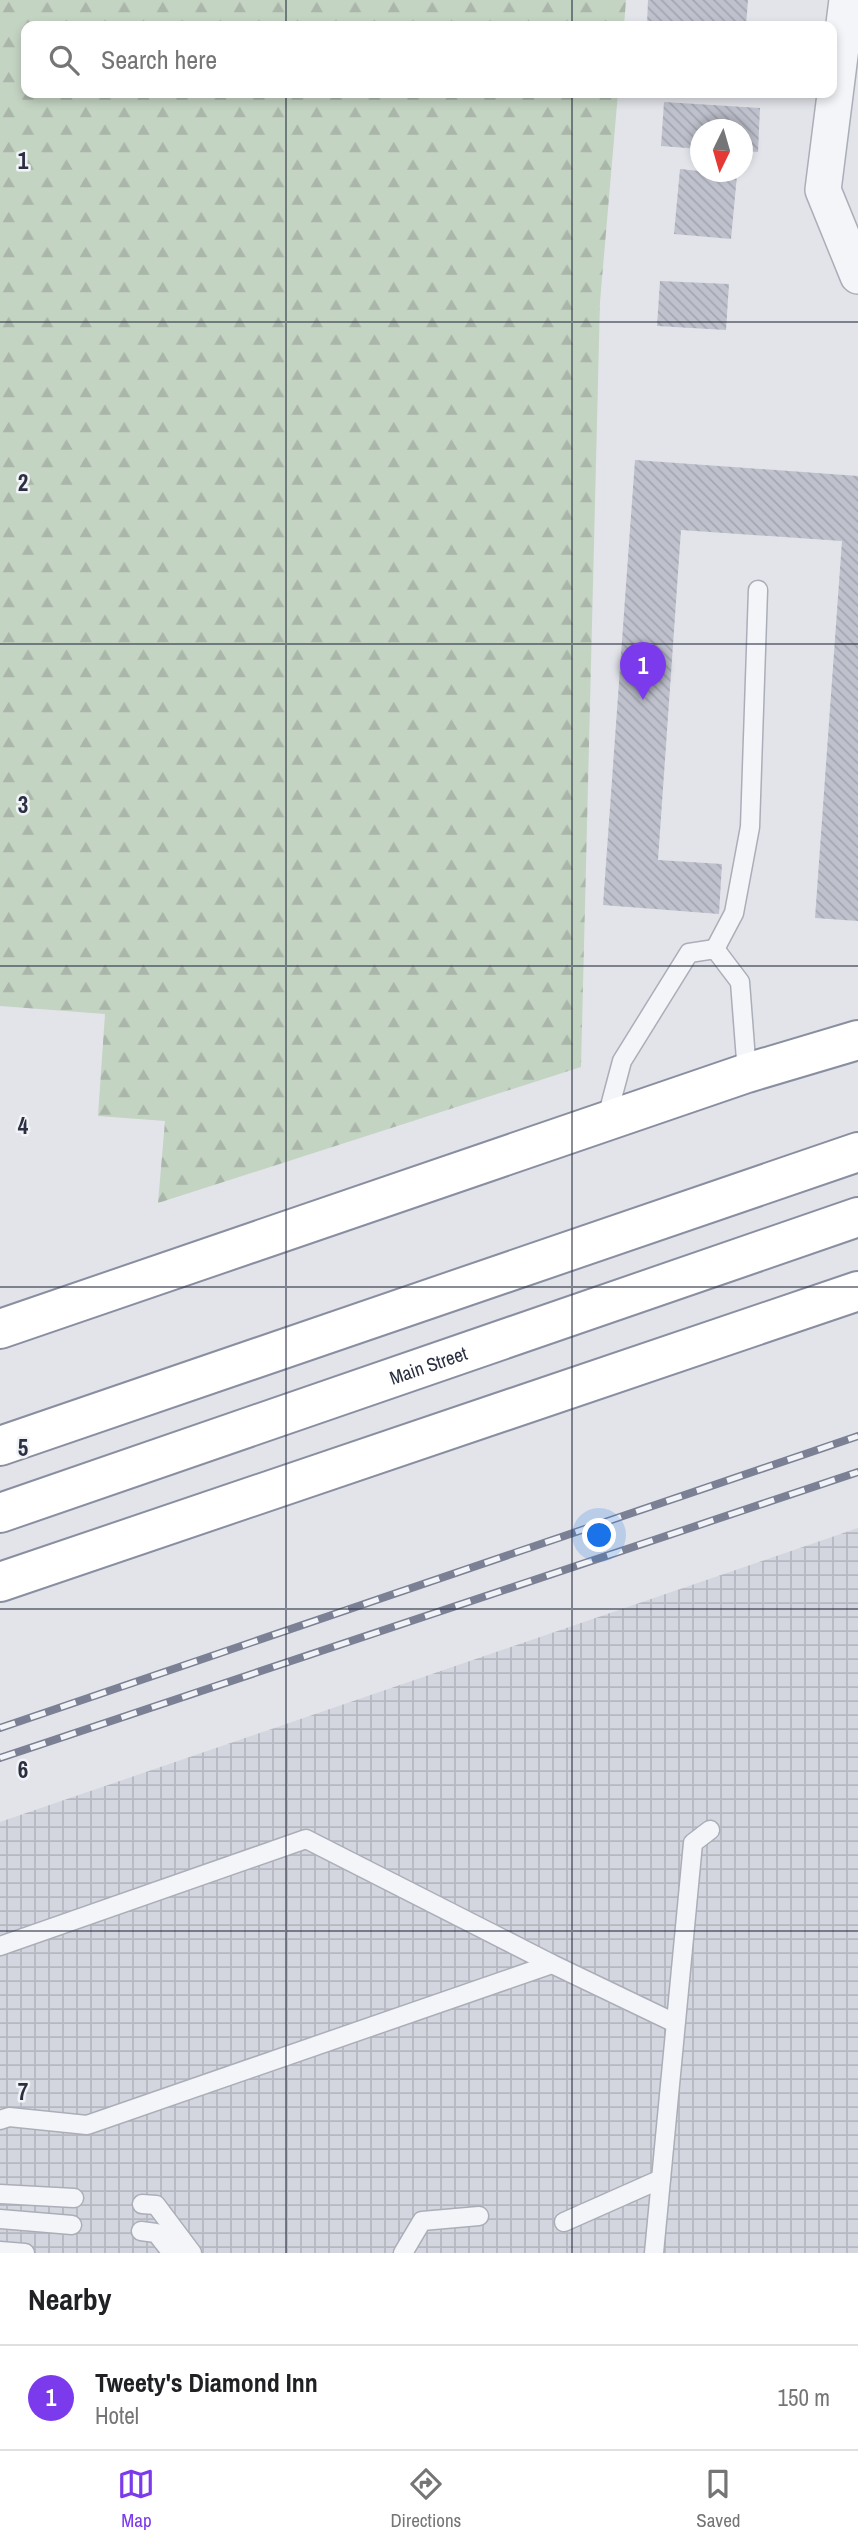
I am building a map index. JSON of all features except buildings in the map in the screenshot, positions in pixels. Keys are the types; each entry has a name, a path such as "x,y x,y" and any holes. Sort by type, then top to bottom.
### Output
{"highway":[{"path":"0,1329 747,1073 858,1040"},
{"path":"0,1446 858,1152"},
{"name":"Main Street","path":"0,1513 858,1217"},
{"path":"0,1582 858,1291"}],"street":[{"path":"837,79 847,0"},
{"path":"835,98 823,190 858,276"}],"lane":[{"path":"715,949 734,913 750,827 758,590"},
{"path":"715,949 740,982 747,1073"},
{"path":"606,1121 622,1060 689,953 715,949"},
{"path":"654,2253 693,1843 710,1830"},
{"path":"0,1946 306,1839 552,1964 676,2023"},
{"path":"0,2120 9,2116 87,2125 552,1964"},
{"path":"564,2222 661,2179"},
{"path":"0,2194 74,2198"},
{"path":"142,2204 156,2205 192,2253"},
{"path":"402,2253 422,2221 479,2216"},
{"path":"0,2219 72,2225"},
{"path":"141,2231 156,2233 172,2253"},
{"path":"0,2251 25,2253"}],"shaded area":[{"path":"858,1528 858,2253 0,2253 0,1822"}],"green space":[{"path":"0,0 626,0 624,21 21,21 21,98 618,98 600,302 581,1067 158,1203 165,1121 98,1116 105,1014 0,1006"}],"railway":[{"path":"0,1728 858,1436"},
{"path":"0,1758 858,1472"}],"place":[{"name":"Tweety's Diamond Inn","path":"643,700"}]}
